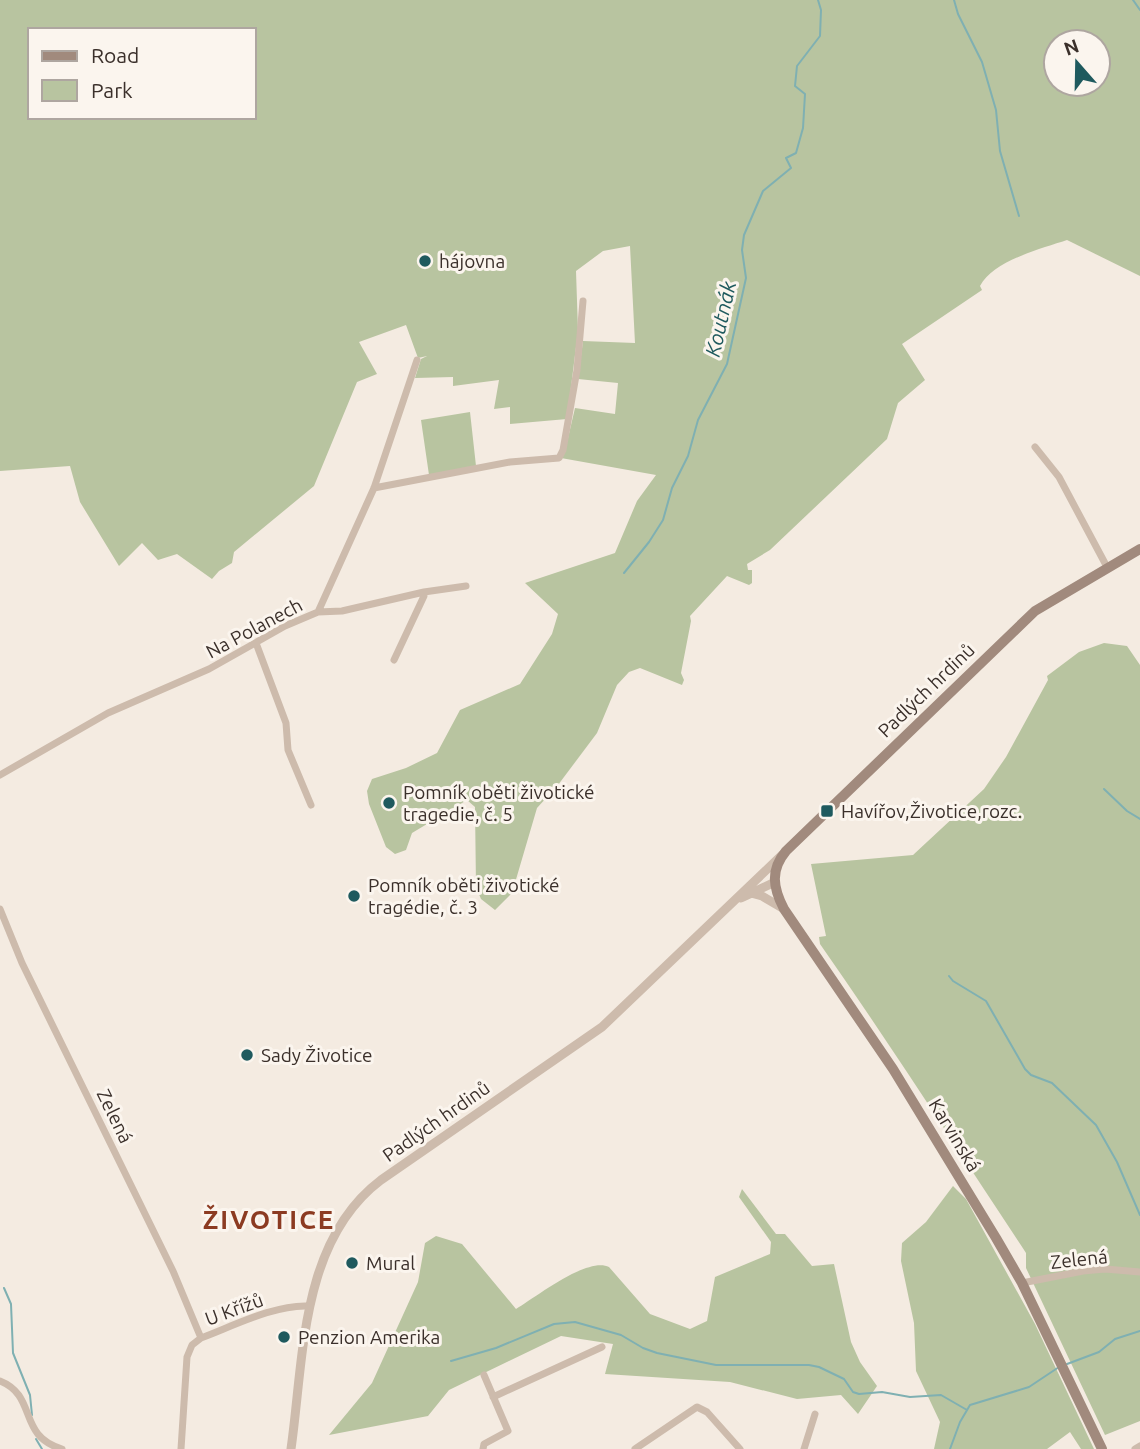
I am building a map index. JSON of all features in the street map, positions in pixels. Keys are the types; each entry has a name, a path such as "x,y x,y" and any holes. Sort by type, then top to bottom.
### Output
{"main road":[{"name":"Padlých hrdinů","path":"786,851 1035,611 1140,548"},
{"path":"775,882 776,864 786,851"},
{"name":"Karvinská","path":"775,882 783,909 917,1107 1022,1283 1102,1449"}],"street":[{"path":"374,488 510,462 559,458 563,450 577,370 583,301"},
{"name":"Na Polanech","path":"0,775 108,713 209,670 317,612 374,488 417,359"},
{"path":"1035,447 1059,477 1107,567"},
{"path":"317,612 342,611 424,592 466,586"},
{"path":"394,660 425,596 424,592"},
{"path":"256,643 286,723 288,750 311,805"},
{"name":"Padlých hrdinů","path":"291,1449 309,1306 335,1235 345,1215 363,1193 602,1027 786,851"},
{"path":"755,880 766,878 775,882"},
{"name":"Padlých hrdinů","path":"733,902 775,882"},
{"path":"751,893 783,909"},
{"name":"Zelená","path":"0,909 22,963 173,1271 201,1338"},
{"name":"Zelená","path":"1022,1283 1094,1270 1140,1272"},
{"name":"U Křížů","path":"181,1449 187,1357 192,1345 201,1338 291,1306 309,1306"},
{"path":"493,1396 602,1347"},
{"path":"483,1449 484,1444 508,1431 484,1375"},
{"path":"0,1381 11,1386 21,1396 29,1421 38,1435 62,1449"},
{"path":"635,1449 697,1407 707,1412 740,1449"},
{"path":"804,1449 815,1414"},
{"path":"1135,1449 1140,1446"}],"green space":[{"path":"0,0 1140,0 1140,276 1067,240 1006,263 986,277 980,286 982,290 902,344 925,380 898,403 887,439 770,550 747,564 748,570 752,570 752,583 749,585 727,576 690,616 681,673 684,680 682,685 640,668 629,672 617,685 597,733 537,808 512,893 495,910 481,899 476,887 475,807 467,800 412,833 406,850 395,854 386,847 369,804 367,791 372,779 406,768 437,753 460,710 520,684 552,634 558,614 525,583 615,553 637,501 656,475 561,458 575,408 615,414 618,383 578,379 583,341 635,343 630,246 603,251 576,271 578,331 567,419 510,424 510,407 494,409 499,380 453,386 453,377 415,378 421,359 427,356 418,358 406,325 359,342 377,374 357,382 314,486 234,552 232,563 212,579 177,554 158,560 142,543 119,566 80,502 70,466 0,471"},
{"path":"470,412 476,466 429,475 421,420"},
{"path":"1104,643 1127,646 1140,665 1140,1421 1105,1435 1026,1268 1026,1253 820,944 819,937 826,936 811,864 913,855 984,789 1006,757 1048,680 1047,676 1079,652"},
{"path":"953,1186 966,1199 1035,1324 1094,1449 1081,1449 1070,1432 1047,1449 934,1449 940,1422 916,1371 914,1323 901,1261 902,1243 926,1222"},
{"path":"742,1189 776,1234 785,1234 812,1266 834,1264 851,1342 860,1362 877,1386 858,1414 841,1395 797,1399 730,1382 605,1374 613,1344 561,1336 449,1390 428,1416 329,1435 372,1383 418,1282 425,1243 436,1236 462,1244 516,1309 576,1272 600,1265 609,1267 650,1314 690,1329 707,1321 715,1277 770,1254 771,1242 739,1197"}],"waterway":[{"name":"Koutnák","path":"624,573 663,520 672,488 688,456 698,420 727,364 746,278 742,250 744,235 763,191 791,168 786,158 796,153 803,128 805,94 795,86 797,66 820,36 821,10 818,0"},
{"path":"954,0 958,14 982,62 996,110 1000,151 1019,216"},
{"path":"1133,0 1140,10"},
{"path":"1104,789 1127,811 1140,819"},
{"path":"949,976 986,1001 1025,1069 1031,1075 1052,1083 1096,1125 1117,1162 1140,1215"},
{"path":"4,1288 11,1304 13,1353 30,1395 32,1415"},
{"path":"451,1361 496,1348 554,1324 575,1322 621,1335 657,1353 716,1365 809,1365 844,1379 853,1392 859,1394 882,1392 910,1397 941,1395 967,1410"},
{"path":"1067,1364 1099,1352 1115,1339 1140,1331"},
{"path":"950,1449 970,1405 1029,1387 1059,1367"},
{"path":"36,1439 42,1449"}],"place":[{"name":"hájovna","path":"425,261"},
{"name":"Pomník oběti životické tragedie, č. 5","path":"389,803"},
{"name":"Havířov,Životice,rozc.","path":"827,811"},
{"name":"Pomník oběti životické tragédie, č. 3","path":"354,896"},
{"name":"Sady Životice","path":"247,1055"},
{"name":"Mural","path":"352,1263"},
{"name":"Penzion Amerika","path":"284,1337"}],"district":[{"name":"ŽIVOTICE","path":"269,1220"}]}
